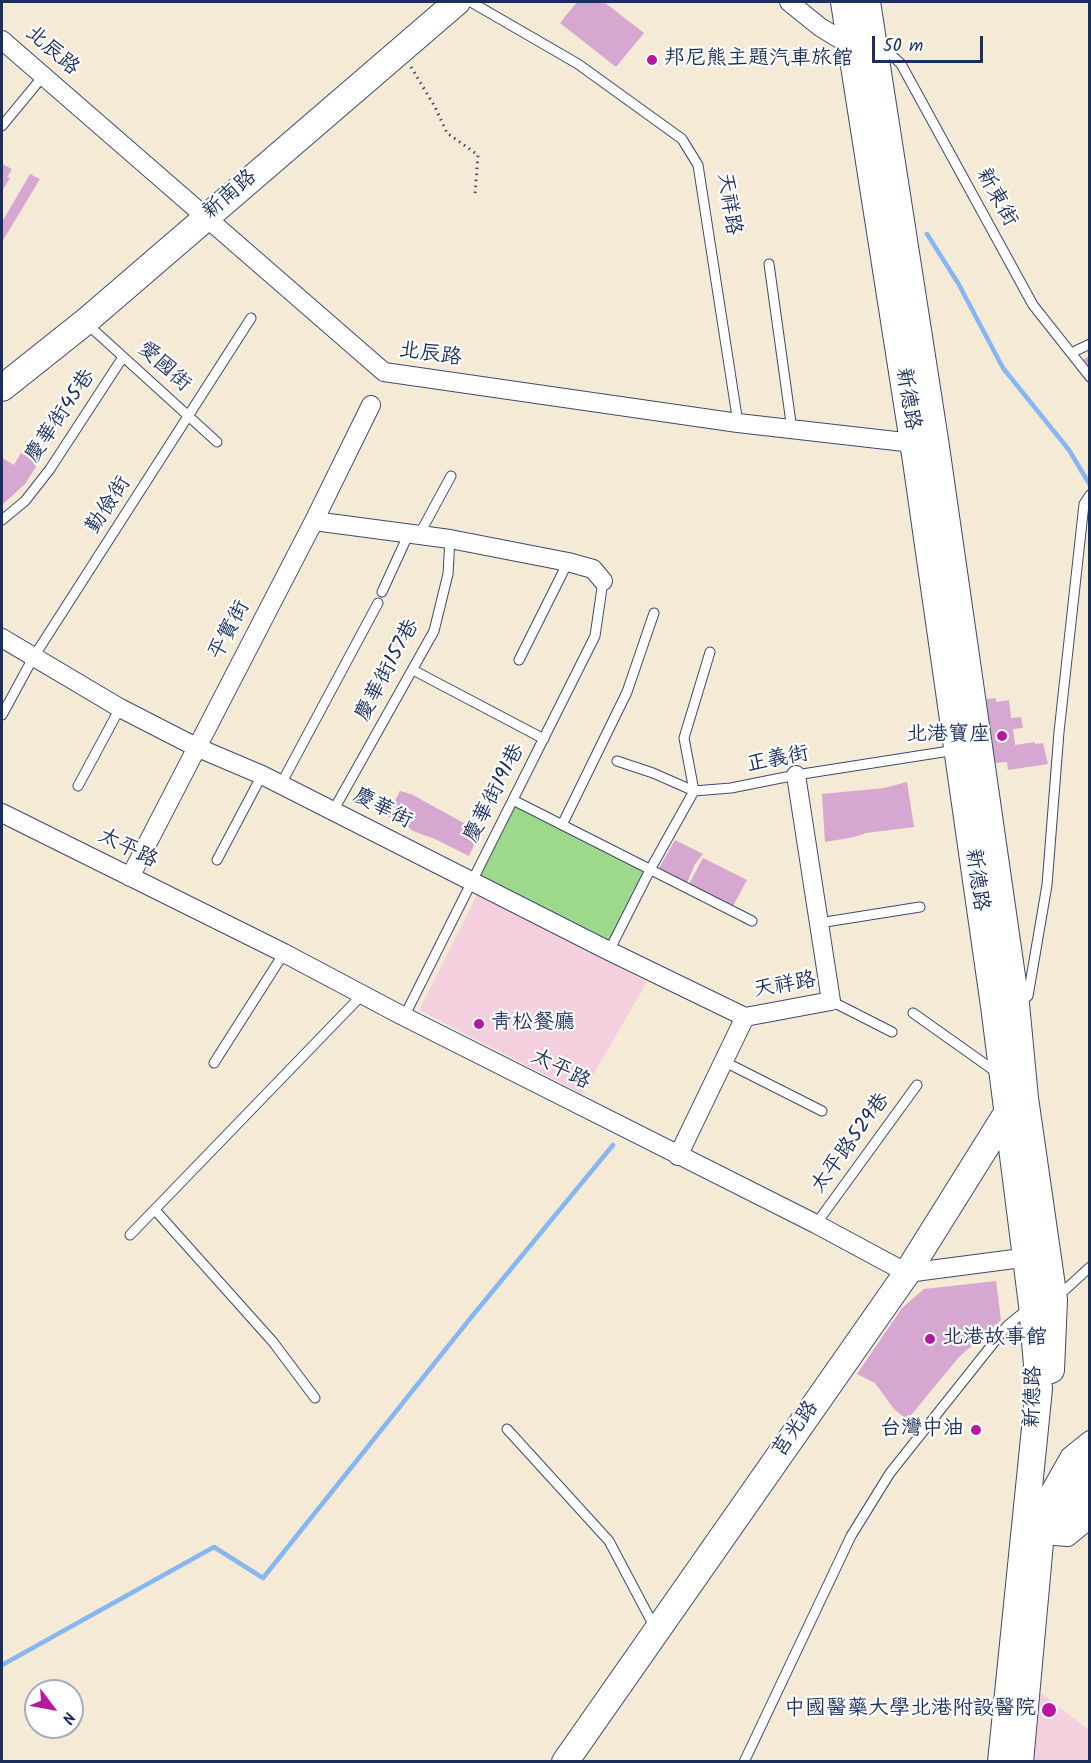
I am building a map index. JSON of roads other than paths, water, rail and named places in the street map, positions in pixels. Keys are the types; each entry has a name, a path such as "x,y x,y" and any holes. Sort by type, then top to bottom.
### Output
{"main road":[{"name":"新南路","path":"6,381 85,322 457,2"},
{"name":"新德路","path":"847,4 861,41 924,442 1005,1005 1016,1106 1043,1302 1035,1504 1000,1761"},
{"name":"新德路","path":"924,442 956,750 1005,1005 1003,1077 1016,1106"},
{"name":"莒光路","path":"565,1761 907,1273 1016,1106"},
{"path":"1020,1761 1042,1535 1035,1504 1089,1464"},
{"path":"1042,1535 1089,1495"}],"street":[{"path":"789,2 820,27 861,41"},
{"name":"北辰路","path":"2,40 384,372 738,423 924,442"},
{"name":"平實街","path":"130,877 314,521 371,405"},
{"path":"314,521 450,539 568,562 593,569 603,581"},
{"name":"慶華街","path":"2,638 120,708 196,747 281,784 609,951 745,1017"},
{"name":"天祥路","path":"678,1156 745,1017 831,1001 796,775"},
{"name":"太平路","path":"2,813 284,953 404,1017 816,1224 907,1273"},
{"path":"907,1273 1038,1256"},
{"path":"1035,1504 1070,1456 1089,1440"},
{"path":"1042,1535 1068,1537 1089,1519"}],"lane":[{"name":"天祥路","path":"471,2 578,64 682,139 698,165 738,423"},
{"name":"新東街","path":"861,41 901,64 1033,305 1089,377"},
{"path":"2,126 44,75"},
{"path":"769,264 792,430"},
{"name":"勤儉街","path":"2,715 33,658 251,318"},
{"name":"愛國街","path":"85,322 217,442"},
{"path":"1071,353 1089,344"},
{"name":"慶華街45巷","path":"2,520 25,501 50,469 123,357"},
{"path":"382,592 414,534 452,476"},
{"path":"1005,1005 1028,996 1047,885 1060,720 1084,504 1089,495"},
{"name":"慶華街157巷","path":"333,811 434,631 448,574 450,539"},
{"path":"519,660 568,562"},
{"name":"慶華街191巷","path":"404,1017 594,636 603,581"},
{"path":"281,784 378,603"},
{"path":"562,825 627,692 654,613"},
{"path":"609,951 651,868 694,791 684,738 710,652"},
{"path":"413,670 544,739"},
{"path":"78,786 120,708"},
{"name":"正義街","path":"694,791 731,788 796,775 956,750"},
{"path":"617,761 653,773 694,791"},
{"path":"217,860 262,775"},
{"path":"513,800 752,921"},
{"path":"819,922 920,908"},
{"path":"214,1063 284,953"},
{"path":"130,1235 362,994"},
{"path":"831,1001 892,1032"},
{"path":"913,1013 1003,1077"},
{"path":"723,1061 822,1111"},
{"name":"太平路529巷","path":"816,1224 917,1085"},
{"path":"154,1210 273,1342 315,1398"},
{"path":"744,1761 851,1536 890,1473 1007,1326 1089,1267"},
{"path":"507,1429 609,1541 656,1630"}],"waterway":[{"path":"927,234 958,283 1003,368 1069,450 1090,485"},
{"path":"2,1665 214,1547 263,1578 469,1320 613,1145"}],"place":[{"name":"邦尼熊主題汽車旅館","path":"652,60"},
{"name":"北港寶座","path":"1002,736"},
{"name":"青松餐廳","path":"479,1024"},
{"name":"北港故事館","path":"930,1339"},
{"name":"台灣中油","path":"976,1430"},
{"name":"中國醫藥大學北港附設醫院","path":"1049,1710"}]}
